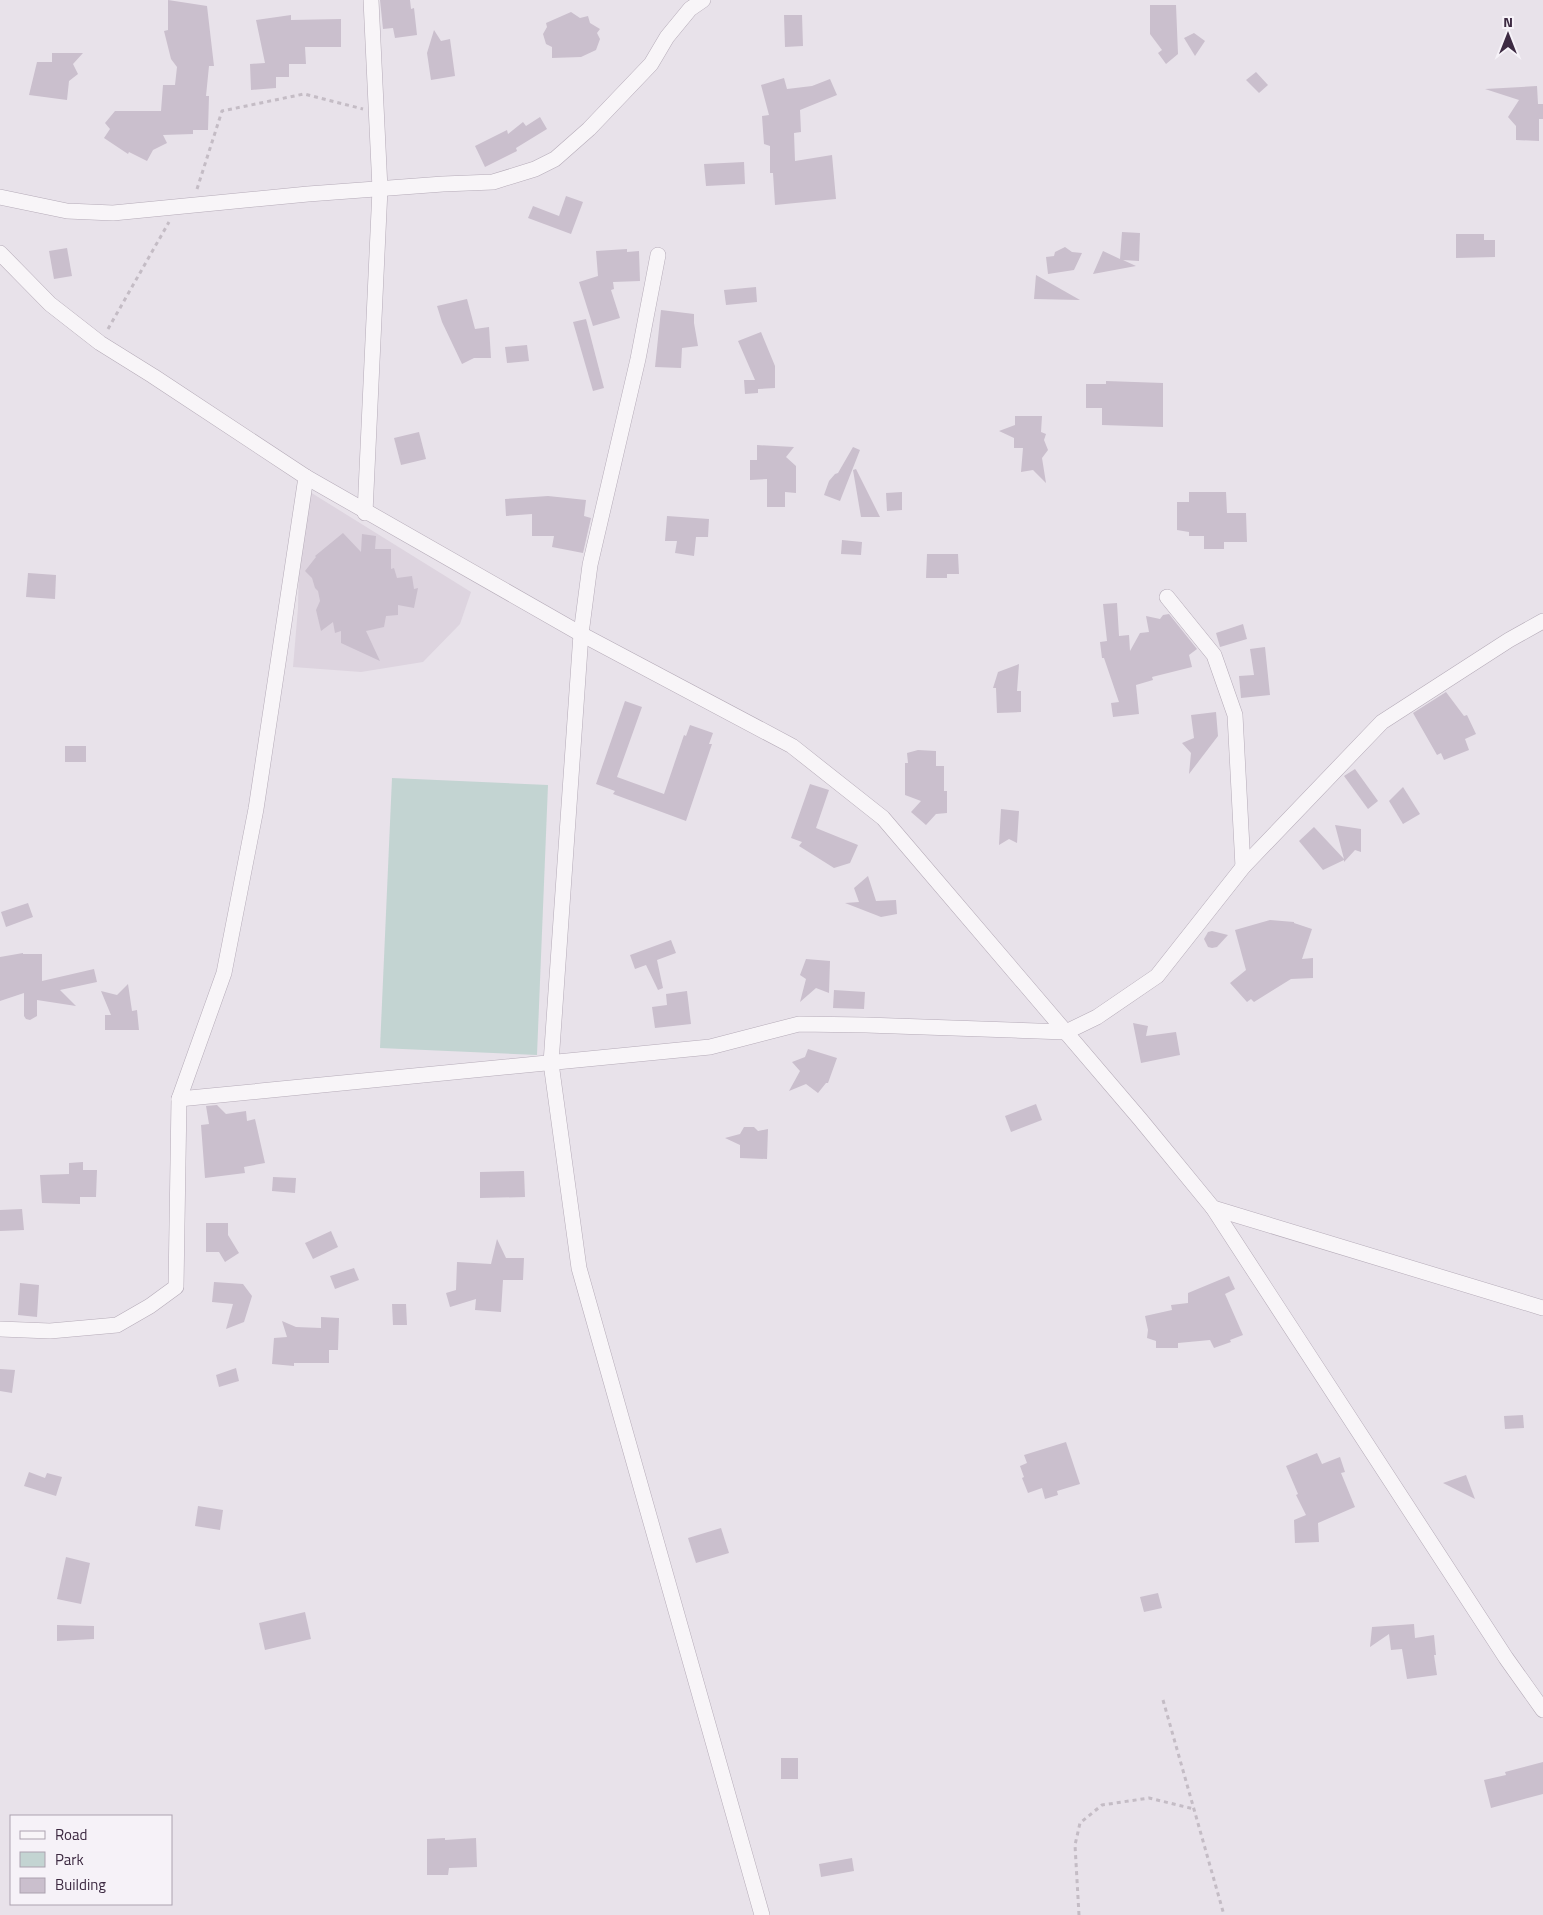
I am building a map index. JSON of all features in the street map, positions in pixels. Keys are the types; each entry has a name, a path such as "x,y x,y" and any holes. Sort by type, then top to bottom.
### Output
{"street":[{"path":"365,512 380,189 371,0"},
{"path":"0,197 67,212 113,213 308,194 493,182 535,169 555,159 589,129 651,64 667,37 690,9 703,0"},
{"path":"0,253 50,304 100,343 306,477 581,634 792,746 883,818 1066,1032 1212,1208 1506,1658 1543,1710"},
{"path":"658,255 638,359 590,565 581,634 551,1063 579,1268 762,1915"},
{"path":"0,1329 50,1331 117,1324 150,1306 176,1286 179,1099 224,973 256,810 306,477"},
{"path":"1167,597 1214,654 1235,715 1243,867"},
{"path":"179,1099 710,1047 800,1024 1066,1032 1097,1017 1157,976 1243,867 1382,722 1509,640 1543,621"},
{"path":"1212,1208 1543,1308"}],"path":[{"path":"100,343 184,207 206,165 222,111 304,94 376,113"},
{"path":"1163,1700 1224,1915"},
{"path":"1079,1915 1075,1846 1080,1823 1102,1805 1149,1798 1194,1810"}],"shaded area":[{"path":"310,492 471,592 460,624 423,662 361,672 293,667 298,608 299,555"}],"green space":[{"path":"392,778 548,785 537,1055 380,1048"}],"building":[{"path":"168,0 207,6 214,66 209,66 206,96 209,96 208,130 193,130 193,134 163,135 167,143 153,150 147,161 129,152 128,154 104,138 110,129 105,123 115,111 161,111 163,85 175,85 177,67 171,59 164,31 168,30"},
{"path":"380,0 410,0 411,9 414,8 417,35 395,38 393,28 383,29"},
{"path":"1150,5 1176,5 1178,54 1166,64 1158,53 1162,50 1150,34"},
{"path":"571,12 580,18 588,16 590,23 600,29 597,33 600,39 596,50 581,57 552,58 552,47 546,44 543,34 547,27 546,23"},
{"path":"291,15 291,20 341,19 341,47 305,47 306,64 289,64 289,77 276,77 276,88 251,90 250,64 265,63 256,20"},
{"path":"784,15 802,15 803,46 785,47"},
{"path":"434,30 441,41 450,39 455,76 431,80 427,53"},
{"path":"1194,33 1205,41 1195,56 1184,38"},
{"path":"52,53 83,53 73,64 78,74 69,81 67,100 29,95 37,62 52,62"},
{"path":"1256,72 1268,85 1259,93 1246,80"},
{"path":"784,78 787,89 812,86 830,79 837,95 800,110 801,132 794,133 795,161 832,155 836,199 775,205 773,173 770,173 770,146 764,144 762,116 769,115 761,85"},
{"path":"1537,86 1538,104 1543,104 1543,119 1539,119 1539,141 1516,140 1516,126 1508,117 1519,100 1485,89"},
{"path":"540,117 547,129 516,148 517,151 485,167 475,146 507,130 508,134 523,122 526,126"},
{"path":"744,162 745,184 706,186 704,164"},
{"path":"566,196 583,202 571,234 528,218 533,206 559,216"},
{"path":"1122,232 1140,233 1139,261 1123,260 1136,266 1093,274 1103,251 1120,259"},
{"path":"1456,234 1484,234 1484,240 1495,240 1495,257 1456,258"},
{"path":"1065,247 1072,252 1082,253 1074,270 1048,274 1046,257 1054,256 1055,252"},
{"path":"67,248 72,276 54,279 49,251"},
{"path":"627,249 627,252 639,251 640,281 613,282 614,289 611,290 620,318 593,326 579,282 598,276 596,251"},
{"path":"1036,275 1080,300 1034,299"},
{"path":"756,287 757,302 726,305 724,290"},
{"path":"467,299 475,329 489,327 491,358 474,358 462,364 442,322 437,306"},
{"path":"661,310 694,314 698,346 682,348 681,368 655,367"},
{"path":"586,319 604,388 593,391 573,322"},
{"path":"761,332 775,366 775,388 758,389 758,393 745,394 744,380 755,380 738,341"},
{"path":"527,345 529,361 507,363 505,347"},
{"path":"1106,381 1163,383 1163,427 1102,425 1102,408 1086,408 1086,384 1106,384"},
{"path":"1015,416 1042,416 1041,432 1046,434 1044,440 1048,450 1042,458 1046,483 1033,470 1021,472 1023,448 1014,448 1014,438 999,431 1015,425"},
{"path":"419,432 426,459 401,465 394,438"},
{"path":"757,445 794,447 786,457 796,466 796,493 785,492 785,507 767,507 767,479 750,480 750,460 757,460"},
{"path":"853,447 860,450 840,501 824,495 829,481 838,473"},
{"path":"856,469 880,517 861,517 853,470"},
{"path":"902,492 902,510 887,511 886,493"},
{"path":"1189,492 1226,492 1227,513 1246,513 1247,542 1224,542 1224,549 1204,549 1204,536 1189,536 1189,532 1177,530 1177,502 1189,502"},
{"path":"548,496 586,500 584,516 591,518 583,553 552,547 554,536 532,536 532,514 506,516 505,499"},
{"path":"667,516 709,519 708,537 696,537 694,556 675,553 677,541 665,541"},
{"path":"343,533 361,552 362,534 376,536 375,549 391,549 391,569 394,568 397,578 412,576 414,589 418,588 414,608 398,605 398,615 386,616 384,627 366,631 380,661 341,643 341,631 335,633 333,622 321,631 316,610 320,601 318,591 312,578 305,571 315,556"},
{"path":"842,540 862,542 861,555 841,554"},
{"path":"927,554 958,554 959,574 947,574 947,578 926,578"},
{"path":"28,573 56,575 55,599 26,597"},
{"path":"1117,603 1119,636 1129,635 1130,651 1140,633 1149,632 1146,616 1160,619 1163,615 1169,614 1197,649 1189,655 1192,667 1152,677 1153,680 1136,685 1139,714 1113,717 1111,703 1119,702 1104,658 1102,658 1100,642 1107,641 1103,604"},
{"path":"1243,624 1247,639 1220,647 1216,633"},
{"path":"1265,647 1270,695 1241,698 1239,676 1254,675 1250,649"},
{"path":"1019,664 1017,691 1021,691 1021,712 997,713 996,688 993,688 998,672"},
{"path":"1446,692 1464,716 1467,715 1476,734 1465,739 1469,750 1444,760 1441,753 1437,755 1413,713"},
{"path":"625,701 642,707 617,777 664,794 684,735 686,736 690,725 713,733 709,744 712,744 686,821 613,794 615,791 596,784"},
{"path":"1216,712 1218,736 1189,774 1191,753 1182,743 1194,738 1191,715"},
{"path":"65,746 86,746 86,762 65,762"},
{"path":"918,750 936,751 936,766 944,766 944,791 947,791 947,813 936,814 926,825 911,812 921,801 905,795 905,763 908,763 907,753"},
{"path":"1355,769 1378,801 1368,809 1344,776"},
{"path":"810,784 829,790 816,828 858,845 850,863 834,868 799,846 802,842 791,838"},
{"path":"1403,787 1420,814 1403,824 1389,801"},
{"path":"1001,809 1019,811 1017,843 1009,839 999,845"},
{"path":"1335,825 1361,829 1361,852 1355,850 1344,862 1344,860 1323,870 1299,841 1314,827 1344,859"},
{"path":"868,876 876,901 896,900 897,914 881,917 845,903 859,902 854,888"},
{"path":"28,903 33,917 6,927 1,912"},
{"path":"1270,920 1294,922 1312,929 1302,959 1313,958 1313,978 1291,979 1254,1002 1251,999 1247,1002 1230,983 1246,970 1235,930"},
{"path":"1212,931 1228,935 1217,947 1212,948 1208,947 1204,939 1208,932"},
{"path":"671,940 676,953 657,960 663,988 658,990 646,965 635,969 630,955"},
{"path":"23,953 42,954 42,981 94,969 97,982 60,990 76,1006 37,1000 37,1016 30,1020 26,1019 24,1016 24,993 0,1001 0,957"},
{"path":"806,959 830,961 829,993 816,988 800,1002 806,979 800,975"},
{"path":"128,984 132,1011 137,1010 139,1030 105,1030 105,1015 111,1015 101,991 117,995"},
{"path":"834,990 865,992 864,1009 833,1008"},
{"path":"687,991 691,1024 655,1028 652,1007 667,1005 666,994"},
{"path":"1133,1023 1148,1026 1146,1036 1176,1032 1180,1055 1141,1063"},
{"path":"808,1049 837,1058 828,1083 818,1093 806,1084 789,1091 800,1071 792,1062 805,1057"},
{"path":"1036,1104 1042,1120 1011,1132 1005,1116"},
{"path":"217,1105 226,1114 246,1111 247,1121 255,1119 265,1163 244,1167 245,1173 205,1178 201,1125 209,1124 206,1106"},
{"path":"744,1127 754,1127 758,1131 768,1129 767,1159 740,1158 740,1145 725,1138 740,1134"},
{"path":"83,1162 83,1170 97,1170 96,1197 80,1197 80,1204 42,1203 40,1175 69,1174 69,1163"},
{"path":"524,1171 525,1197 480,1198 480,1172"},
{"path":"273,1177 296,1178 295,1193 272,1191"},
{"path":"22,1209 24,1230 0,1231 0,1210"},
{"path":"206,1223 228,1223 228,1235 239,1253 225,1262 219,1252 206,1252"},
{"path":"331,1231 338,1247 313,1259 305,1243"},
{"path":"497,1239 506,1258 524,1258 523,1280 503,1280 501,1312 475,1310 476,1299 450,1307 446,1293 456,1290 457,1262 491,1264"},
{"path":"354,1268 359,1280 335,1289 330,1276"},
{"path":"1229,1276 1235,1289 1225,1294 1243,1335 1214,1348 1210,1340 1178,1343 1178,1348 1156,1348 1156,1341 1147,1338 1148,1330 1145,1316 1172,1310 1171,1305 1188,1303 1188,1293"},
{"path":"214,1282 243,1284 252,1296 244,1322 226,1329 233,1304 212,1302"},
{"path":"20,1283 39,1285 37,1317 18,1315"},
{"path":"392,1304 406,1304 407,1325 393,1325"},
{"path":"321,1317 339,1318 338,1350 329,1350 329,1363 294,1363 294,1366 272,1364 274,1338 287,1337 282,1321 296,1327 321,1328"},
{"path":"236,1368 239,1381 219,1387 216,1375"},
{"path":"0,1369 15,1370 12,1393 0,1391"},
{"path":"1523,1415 1524,1428 1505,1429 1504,1416"},
{"path":"1066,1442 1080,1484 1057,1491 1058,1495 1045,1499 1042,1488 1028,1493 1020,1466 1027,1463 1024,1455"},
{"path":"1317,1453 1322,1464 1340,1457 1345,1472 1341,1473 1355,1507 1318,1523 1319,1542 1295,1543 1294,1520 1306,1515 1296,1495 1298,1494 1286,1466"},
{"path":"29,1472 45,1478 47,1473 62,1477 56,1496 24,1486"},
{"path":"1466,1475 1475,1499 1443,1483"},
{"path":"198,1506 223,1510 220,1530 195,1526"},
{"path":"721,1528 729,1553 696,1563 688,1538"},
{"path":"66,1557 90,1563 81,1604 57,1599"},
{"path":"1158,1593 1162,1608 1144,1612 1140,1597"},
{"path":"305,1612 311,1639 265,1650 259,1623"},
{"path":"1414,1624 1415,1638 1434,1635 1437,1675 1407,1679 1402,1649 1391,1650 1389,1634 1370,1647 1372,1627"},
{"path":"57,1625 94,1626 94,1639 57,1641"},
{"path":"781,1758 798,1758 798,1779 781,1779"},
{"path":"1543,1762 1543,1794 1491,1808 1484,1780 1506,1775 1505,1772"},
{"path":"445,1838 445,1840 476,1838 477,1867 449,1868 448,1875 427,1875 427,1839"},
{"path":"852,1858 854,1871 821,1877 819,1864"}]}
